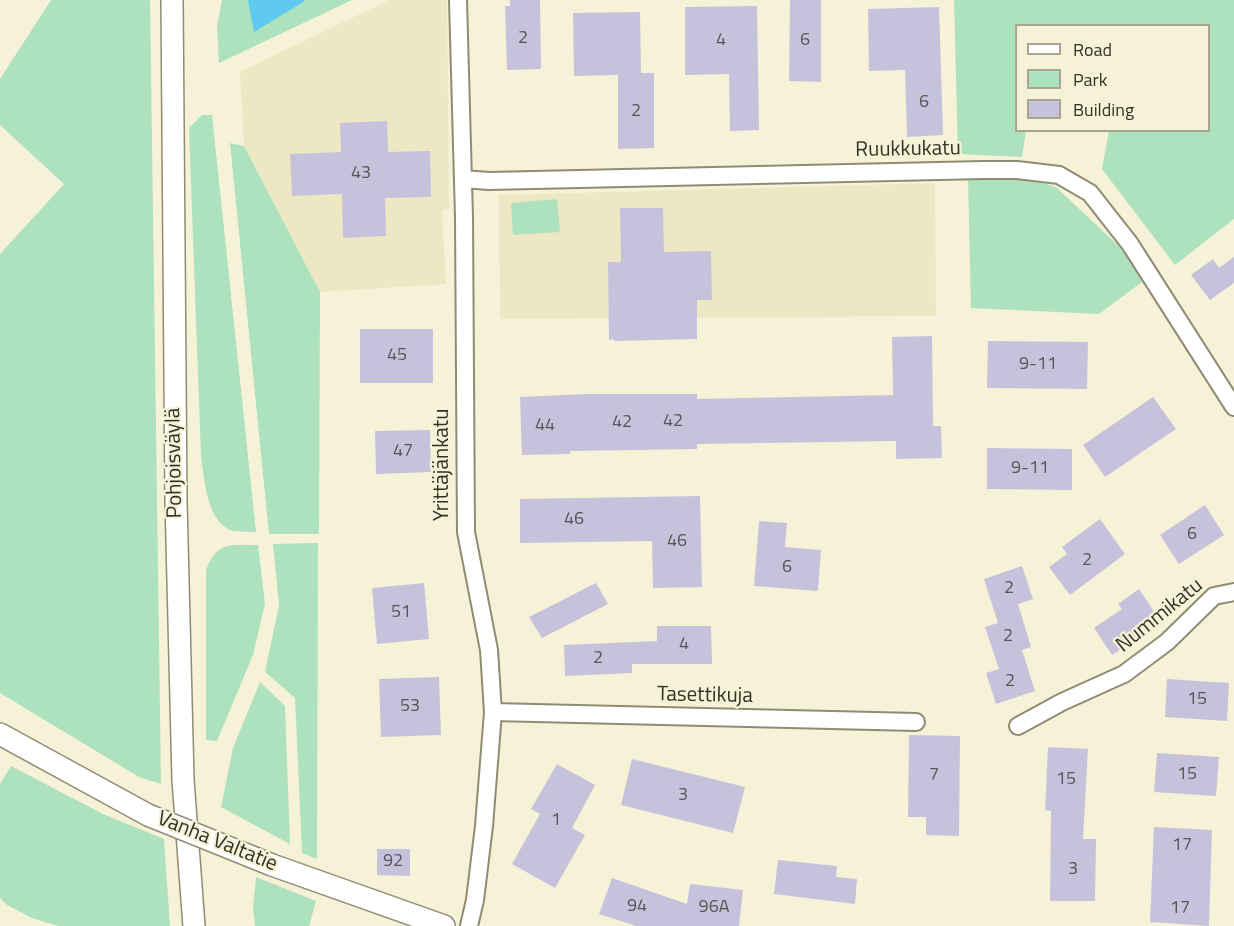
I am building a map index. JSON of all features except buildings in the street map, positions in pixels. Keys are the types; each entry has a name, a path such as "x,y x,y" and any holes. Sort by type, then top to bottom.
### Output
{"street":[{"name":"Pohjoisväylä","path":"172,0 176,501 183,780 194,926"},
{"name":"Yrittäjänkatu","path":"458,0 463,179 466,532 489,650 493,712 475,900 469,926"},
{"name":"Ruukkukatu","path":"463,179 489,181 983,170 1017,170 1059,176 1090,193 1123,236 1234,407"},
{"name":"Nummikatu","path":"1018,726 1062,702 1124,674 1167,642 1214,596 1234,592"},
{"name":"Tasettikuja","path":"493,712 916,722"},
{"name":"Vanha Valtatie","path":"0,734 148,815 272,865 444,926"}],"shaded area":[{"path":"389,0 447,0 449,209 442,210 446,284 320,292 244,146 240,72"},
{"path":"935,183 936,316 500,319 499,195"}],"green space":[{"path":"51,0 150,0 161,784 139,777 0,693 0,254 64,184 0,125 0,79"},
{"path":"222,0 352,0 219,63 217,26"},
{"path":"954,0 1234,0 1234,219 1175,265 1102,169 1109,132 1210,132 1210,24 1015,24 1015,132 1026,132 1022,157 958,154"},
{"path":"202,115 212,115 256,532 228,529 215,516 208,497 201,457 189,128"},
{"path":"230,143 244,146 320,292 319,534 269,534"},
{"path":"1019,176 1056,187 1125,252 1142,282 1099,314 971,308 968,179"},
{"path":"557,199 560,232 513,235 511,203"},
{"path":"318,543 317,859 302,853 295,698 265,672 279,605 273,544"},
{"path":"232,545 258,545 265,604 253,655 217,741 206,740 206,570 220,549"},
{"path":"260,682 285,706 290,844 221,807 233,748"},
{"path":"11,766 103,814 164,839 170,926 58,926 32,918 7,905 0,898 0,784"},
{"path":"256,877 316,901 309,926 255,926 253,908"}],"water":[{"path":"248,0 304,0 305,1 254,32"}]}
